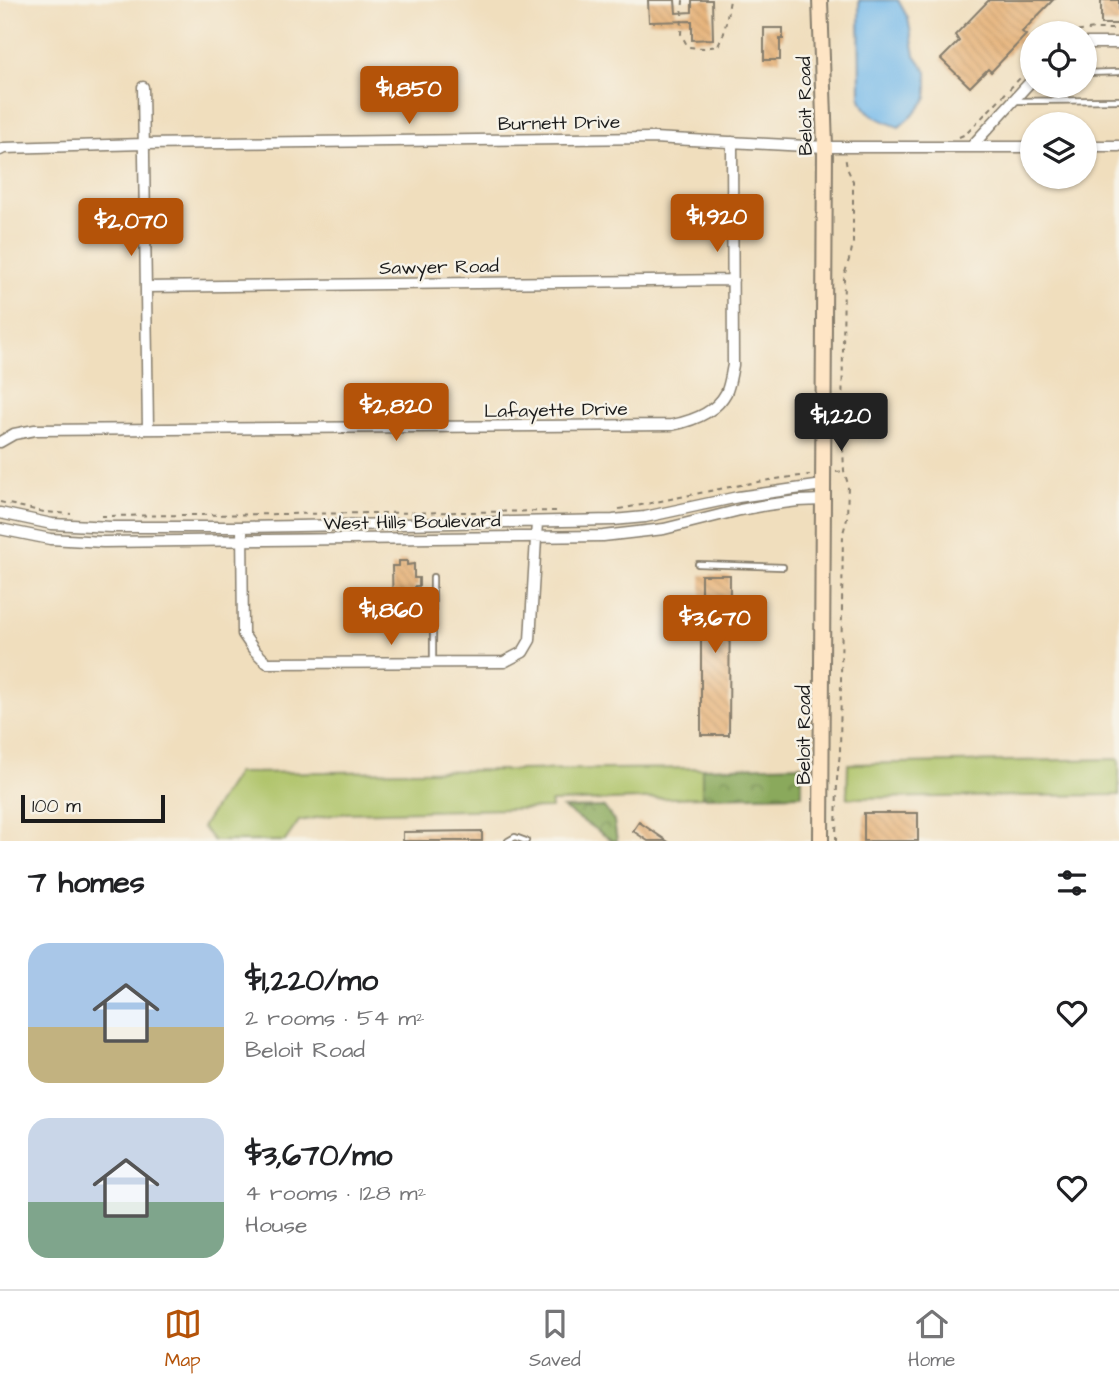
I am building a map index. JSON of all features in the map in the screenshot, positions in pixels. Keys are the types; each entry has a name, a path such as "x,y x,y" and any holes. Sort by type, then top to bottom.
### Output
{"main road":[{"name":"Beloit Road","path":"820,0 825,147 821,841"}],"street":[{"path":"1097,43 1119,43"},
{"path":"143,87 148,429"},
{"path":"971,147 1020,94"},
{"name":"Burnett Drive","path":"0,150 144,144 639,138 825,147 1020,147"},
{"name":"Lafayette Drive","path":"0,442 14,434 35,430 518,428 686,423 720,401 727,391 733,365 732,142"},
{"path":"1097,146 1119,146"},
{"name":"Sawyer Road","path":"146,288 733,281"},
{"name":"West Hills Boulevard","path":"0,513 38,522 73,526 242,527 613,520 645,517 823,479"},
{"name":"West Hills Boulevard","path":"0,529 50,539 84,542 633,534 677,527 767,505 823,500"},
{"path":"242,527 243,634 267,663 504,662 523,652 530,639 537,522"}],"lane":[{"path":"1097,73 1119,72"},
{"path":"1014,101 1119,100"},
{"path":"698,564 783,567"},
{"path":"433,576 433,662"},
{"path":"508,841 515,837 526,841"}],"path":[{"path":"683,0 681,34 688,47 704,48 718,46 724,33 730,0"},
{"path":"1097,29 1119,29"},
{"path":"958,137 966,134 1020,77"},
{"path":"836,841 843,533 847,519 848,484 844,471 842,422 844,276 853,243 853,181 847,168 844,147"},
{"path":"609,510 783,477 823,479 844,471"},
{"path":"0,502 44,512 77,515"},
{"path":"102,516 556,510"}],"green space":[{"path":"1119,759 1119,795 847,798 848,764"},
{"path":"802,765 802,795 702,797 702,768"},
{"path":"702,768 702,797 551,802 551,808 344,813 299,821 285,841 214,841 202,827 237,773"},
{"path":"604,807 614,821 617,841 563,808"}],"water":[{"path":"859,0 898,0 908,18 915,55 927,72 927,98 899,127 869,113 862,102"}],"building":[{"path":"648,0 675,0 676,13 692,12 692,0 712,0 713,39 692,40 692,21 649,22"},
{"path":"989,0 1053,0 1033,21 1020,21 1020,41 991,72 988,69 970,87 941,59 959,41 955,35"},
{"path":"1101,0 1119,0 1119,24 1101,24"},
{"path":"764,28 783,28 780,60 764,60"},
{"path":"399,561 407,561 407,565 414,564 414,578 419,578 419,586 415,586 415,615 393,615 392,566 399,566"},
{"path":"701,575 730,575 729,735 701,735"},
{"path":"864,813 918,813 918,841 864,841"},
{"path":"639,822 667,841 648,841 633,831"},
{"path":"482,831 482,841 403,841 403,832"}]}
